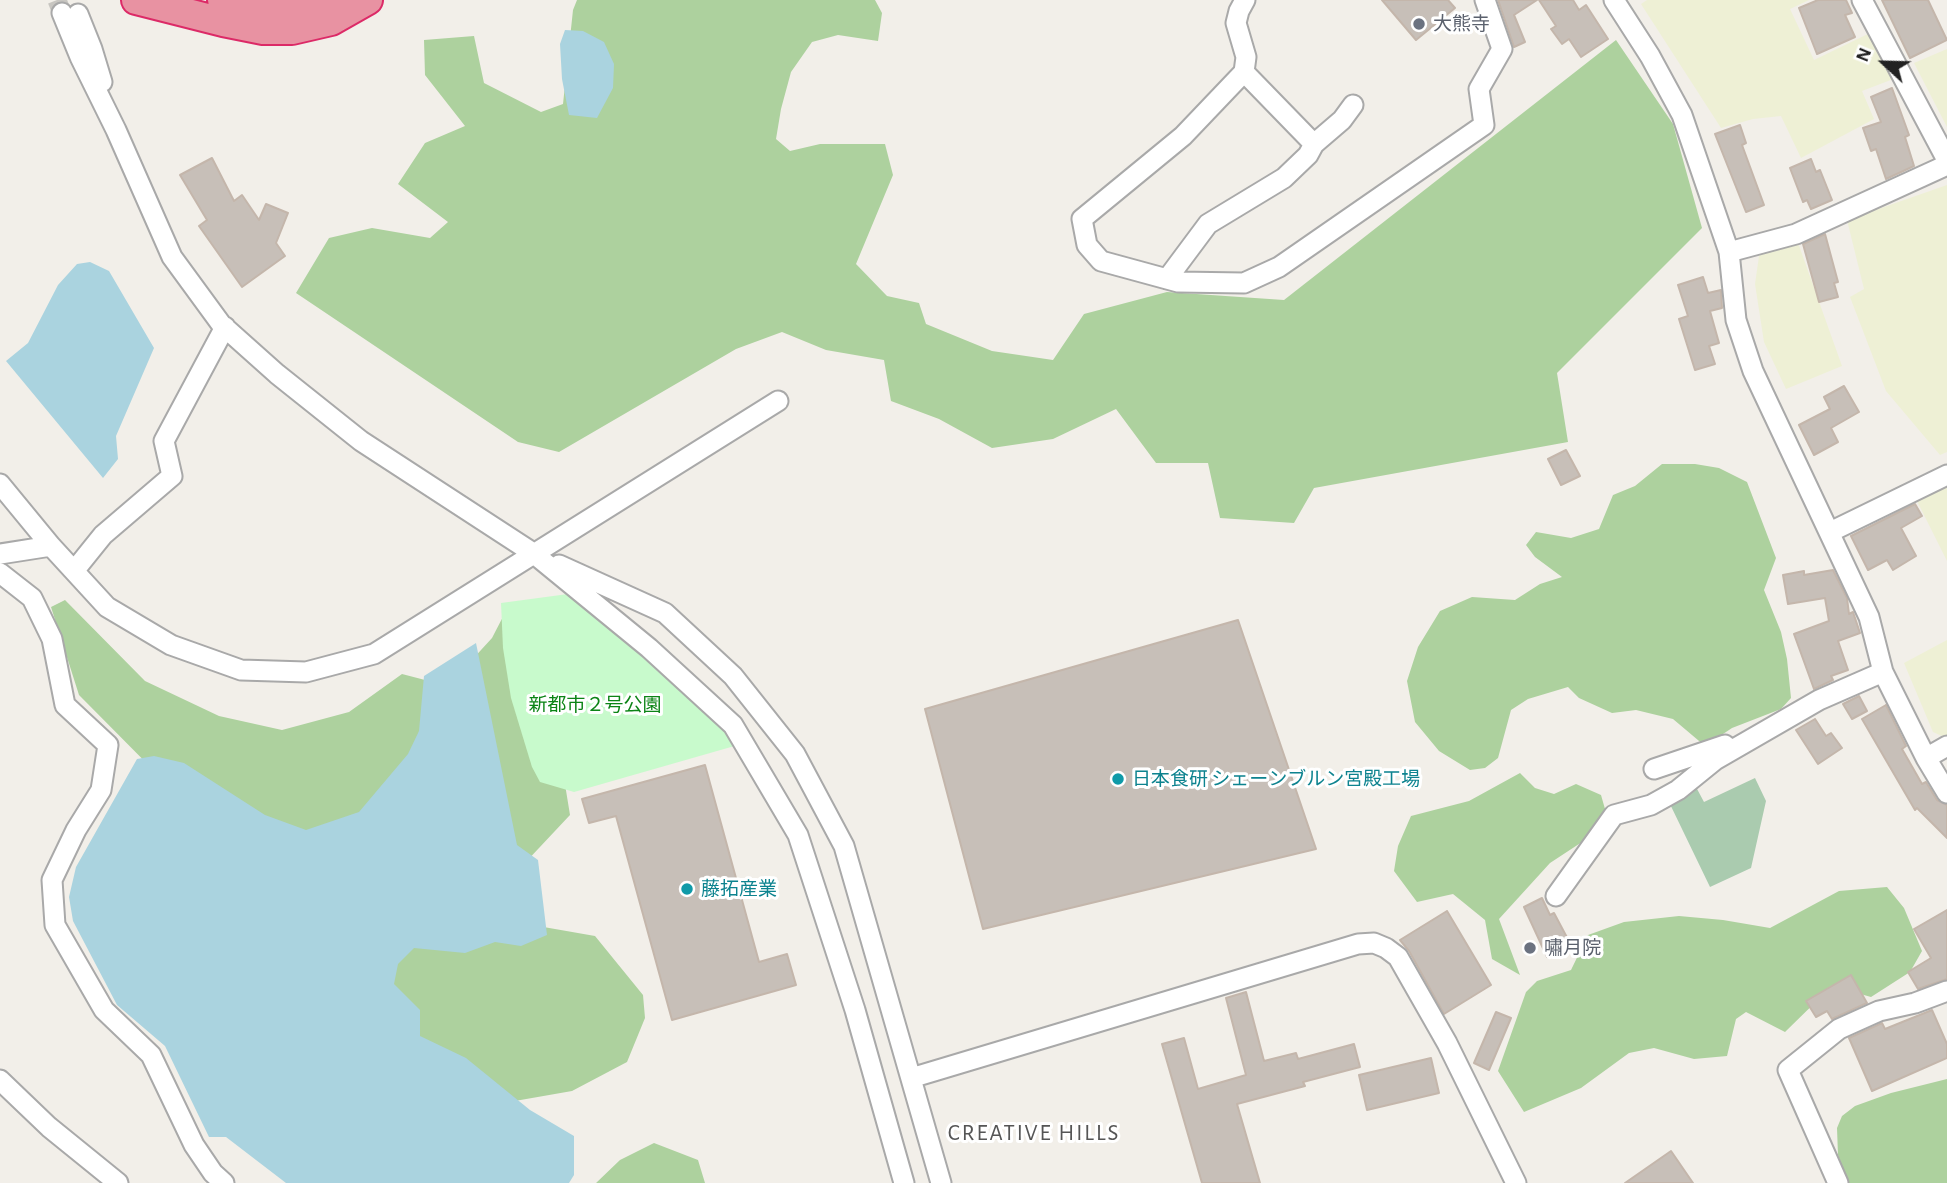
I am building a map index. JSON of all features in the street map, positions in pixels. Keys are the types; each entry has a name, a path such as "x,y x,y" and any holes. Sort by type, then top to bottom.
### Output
{"highway":[{"path":"136,0 263,30 292,30 331,21 368,0"},
{"path":"222,0 293,7 328,0"}],"street":[{"path":"1245,0 1236,23 1246,57 1244,72 1183,136 1082,219 1087,245 1101,261 1178,282 1244,283 1279,267 1484,125 1479,89 1502,49 1485,0"},
{"path":"1614,0 1650,56 1682,115 1729,252 1736,320 1752,371 1869,617 1884,672 1926,758 1947,793"},
{"path":"1729,252 1796,234 1947,163 1862,0"},
{"path":"70,14 80,57 116,130 172,257 225,327 277,374 362,441 533,553 649,648 733,725 798,835 855,1010 904,1183"},
{"path":"1244,72 1314,144"},
{"path":"1167,279 1208,224 1284,178 1308,155 1314,144 1342,120 1353,105"},
{"path":"74,571 103,535 172,476 164,441 225,327"},
{"path":"0,484 51,546 107,607 170,646 241,670 306,672 374,654 778,401"},
{"path":"1830,532 1947,475"},
{"path":"0,554 51,546"},
{"path":"533,553 665,613 733,676 795,754 844,846 941,1183"},
{"path":"0,573 32,598 52,639 65,705 108,745 101,790 76,830 52,880 55,925 104,1010 151,1055 194,1145 213,1173 224,1183"},
{"path":"1556,896 1614,815 1651,806 1678,790 1715,760 1819,699 1884,672"},
{"path":"1654,769 1709,752 1739,739 1746,742"},
{"path":"1926,758 1947,746"},
{"path":"911,1078 1358,944 1374,943 1398,957 1447,1043 1516,1183"},
{"path":"1838,1183 1788,1070 1839,1029 1880,1011 1915,1003 1947,991"},
{"path":"0,1080 49,1127 118,1183"}],"green space":[{"path":"577,0 875,0 882,13 878,41 838,35 812,42 791,72 776,139 790,151 820,144 885,144 893,175 856,264 887,296 919,303 926,324 992,351 1053,360 1084,314 1167,292 1284,300 1616,40 1673,124 1702,228 1557,373 1568,442 1314,488 1294,523 1220,518 1208,463 1156,463 1116,409 1053,439 992,448 939,419 891,401 884,360 826,350 782,332 736,349 559,452 518,442 296,293 329,238 372,228 430,238 448,222 398,184 425,143 465,126 425,75 424,40 474,36 484,83 541,112 563,104 573,10"},
{"path":"1647,0 1809,0 1790,9 1814,60 1872,32 1896,78 1862,91 1874,119 1801,158 1781,116 1753,119 1721,128 1641,4"},
{"path":"1947,49 1947,127 1914,63"},
{"path":"1947,185 1947,452 1940,455 1886,391 1850,297 1864,289 1847,220"},
{"path":"1797,240 1842,366 1786,389 1764,342 1755,284 1759,256 1764,250"},
{"path":"1662,464 1695,464 1719,468 1747,482 1776,558 1764,590 1781,632 1791,698 1781,709 1732,728 1705,746 1673,719 1636,710 1612,713 1579,698 1568,687 1528,699 1511,710 1498,758 1485,768 1470,770 1439,751 1415,722 1407,681 1418,647 1440,611 1472,597 1515,600 1540,584 1562,577 1535,557 1526,545 1536,532 1571,538 1599,529 1613,495 1635,486"},
{"path":"1947,481 1947,561 1915,497"},
{"name":"新都市２号公園","path":"583,592 718,712 738,745 574,792 540,782 532,767 511,698 503,648 501,603"},
{"path":"65,600 145,681 219,716 282,730 349,712 402,674 448,686 492,638 507,609 555,723 570,815 508,881 515,922 595,936 643,995 645,1018 627,1062 572,1091 492,1105 503,1183 300,863 185,802 79,695 51,607"},
{"path":"1947,640 1947,735 1944,737 1933,732 1904,663"},
{"path":"1520,773 1535,788 1554,794 1576,784 1601,795 1605,809 1582,842 1550,863 1499,919 1520,975 1492,959 1485,920 1453,894 1417,902 1394,871 1398,846 1411,816 1469,801"},
{"path":"1755,778 1766,801 1751,868 1710,887 1668,800 1696,787 1704,802"},
{"path":"1887,887 1904,908 1922,951 1910,972 1871,997 1832,986 1785,1032 1746,1012 1736,1019 1727,1056 1694,1059 1654,1048 1629,1053 1581,1088 1524,1112 1498,1071 1526,992 1537,981 1571,970 1588,935 1624,922 1679,916 1770,928 1839,891"},
{"path":"1947,1079 1947,1183 1848,1183 1838,1155 1837,1128 1842,1116 1855,1106 1891,1093"},
{"path":"654,1143 698,1160 705,1183 596,1183 620,1160"}],"water":[{"path":"565,30 583,31 604,42 614,64 613,88 597,118 569,115 562,79 560,44"},
{"path":"90,262 109,271 154,348 116,436 118,459 103,478 6,361 28,343 58,285 77,264"},
{"path":"476,643 517,845 538,860 547,935 521,946 495,942 465,953 414,948 398,964 394,984 420,1010 420,1036 466,1058 530,1110 574,1136 574,1175 569,1183 286,1183 226,1137 209,1137 165,1046 117,1005 73,921 69,897 76,867 137,759 154,756 184,763 265,815 306,830 359,812 408,754 419,731 424,676"}],"building":[{"name":"大熊寺","path":"1382,0 1448,0 1455,8 1416,40"},
{"path":"1498,0 1537,0 1514,15 1525,42 1514,47"},
{"path":"1539,0 1573,0 1579,10 1586,5 1608,39 1581,57 1569,39 1562,44 1551,29 1556,26"},
{"path":"1818,0 1846,0 1852,13 1845,15 1855,37 1817,54 1799,8"},
{"path":"1882,0 1928,0 1947,40 1910,58"},
{"path":"1892,88 1909,135 1905,137 1914,166 1886,179 1876,149 1871,151 1863,128 1881,122 1871,97"},
{"path":"1740,125 1746,143 1742,145 1764,205 1746,212 1715,134"},
{"path":"212,158 234,201 242,195 259,220 266,204 288,213 276,243 285,256 242,287 199,226 207,220 180,175"},
{"path":"1811,159 1816,172 1820,170 1832,200 1811,209 1807,200 1803,202 1790,168"},
{"path":"1825,234 1838,282 1834,283 1838,297 1819,302 1803,244"},
{"path":"1703,277 1708,293 1721,290 1722,308 1710,311 1719,343 1709,346 1715,364 1695,370 1679,319 1688,316 1678,285"},
{"path":"1844,386 1859,412 1831,428 1838,442 1814,455 1799,425 1830,409 1824,397"},
{"path":"1566,450 1580,476 1561,485 1548,459"},
{"path":"1915,504 1922,516 1901,528 1916,556 1893,570 1887,560 1868,570 1851,536"},
{"path":"1833,570 1847,598 1849,614 1853,612 1860,633 1838,641 1848,670 1831,676 1833,680 1814,689 1794,634 1829,621 1825,598 1788,604 1783,575"},
{"name":"日本食研 シェーンブルン宮殿工場","path":"1238,620 1316,849 983,929 925,709"},
{"path":"1859,696 1867,711 1852,719 1843,704"},
{"path":"1886,705 1906,746 1902,749 1922,784 1926,782 1937,800 1947,805 1947,838 1917,808 1915,810 1862,719"},
{"path":"1815,719 1826,736 1831,733 1842,748 1818,764 1796,730"},
{"name":"藤拓産業","path":"705,765 759,962 787,954 796,985 672,1020 616,816 589,823 582,799"},
{"path":"1542,898 1550,915 1554,913 1571,945 1547,957 1524,907"},
{"path":"1947,910 1947,979 1918,989 1908,972 1931,958 1914,929"},
{"path":"1447,911 1491,985 1444,1014 1409,951 1400,940"},
{"path":"1851,975 1867,1003 1832,1019 1827,1011 1816,1017 1806,1001"},
{"path":"1246,992 1264,1061 1296,1053 1298,1059 1354,1044 1360,1067 1303,1082 1305,1086 1237,1104 1260,1183 1202,1183 1162,1044 1184,1038 1198,1089 1246,1075 1226,998"},
{"path":"1932,1010 1947,1044 1947,1058 1872,1091 1849,1038 1882,1023 1885,1029"},
{"path":"1496,1012 1511,1018 1489,1070 1474,1063"},
{"path":"1431,1058 1439,1093 1367,1110 1359,1075"},
{"path":"1671,1151 1693,1183 1625,1183"}],"tunnel":[{"path":"57,0 62,13"}],"place":[{"name":"大熊寺","path":"1419,24"},
{"name":"日本食研 シェーンブルン宮殿工場","path":"1118,779"},
{"name":"藤拓産業","path":"687,889"},
{"name":"嘯月院","path":"1530,948"}],"district":[{"name":"CREATIVE HILLS","path":"1034,1133"}]}
